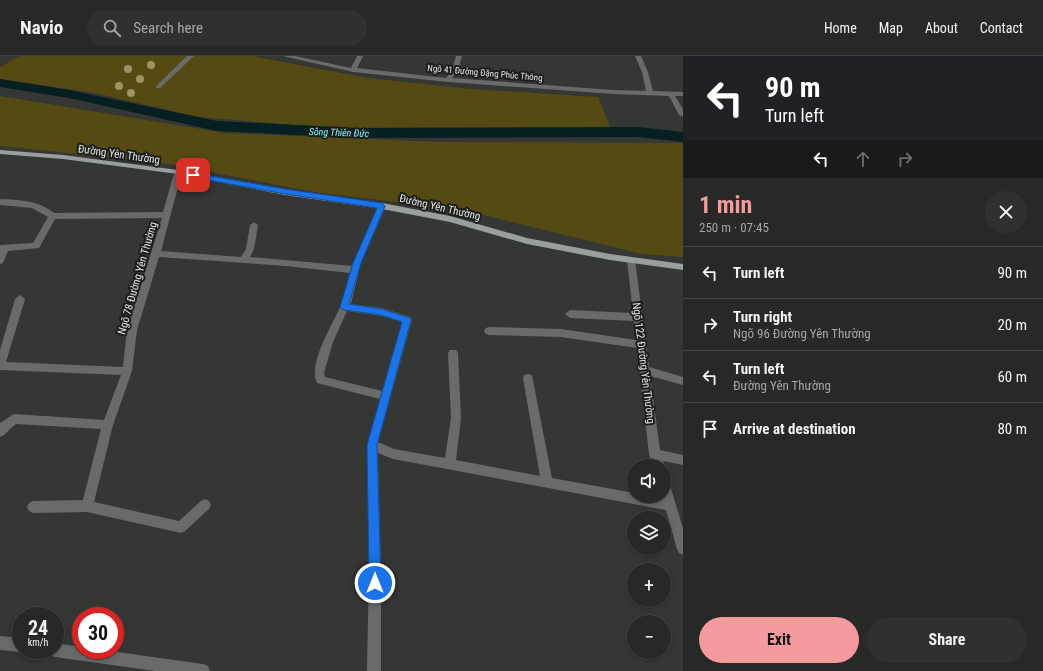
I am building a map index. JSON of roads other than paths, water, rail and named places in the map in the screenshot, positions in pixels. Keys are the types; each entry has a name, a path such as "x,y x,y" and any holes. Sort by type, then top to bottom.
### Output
{"main road":[{"name":"Đường Yên Thường","path":"0,152 63,157 178,172 285,192 382,206 450,219 527,240 610,258 683,267"}],"street":[{"path":"158,87 191,56"},
{"name":"Ngõ 41 Đường Đặng Phúc Thông","path":"288,56 352,70 448,80 534,87 683,94"},
{"path":"352,70 360,56"},
{"path":"448,80 454,70 459,56"},
{"path":"638,56 645,72 650,93"},
{"path":"671,94 683,115"},
{"name":"Ngõ 78 Đường Yên Thường","path":"86,506 108,425 127,371 132,330 156,254 178,172"},
{"path":"0,202 35,205 46,210 52,216 167,215"},
{"path":"382,206 356,270 344,307 328,342 319,374 320,379 385,396"},
{"path":"0,260 3,248 36,246 52,216"},
{"path":"244,260 250,249 254,225"},
{"path":"156,254 356,270"},
{"name":"Ngõ 122 Đường Yên Thường","path":"631,260 657,459"},
{"path":"20,299 0,366 127,371"},
{"path":"344,307 382,312 407,320 372,445 375,568 374,671"},
{"path":"570,314 638,317"},
{"path":"489,331 561,333 641,345"},
{"path":"450,464 456,418 453,353"},
{"path":"645,370 683,381"},
{"path":"528,378 547,482"},
{"path":"0,432 3,427 14,419 108,425"},
{"path":"372,445 393,454 670,505 683,549"},
{"path":"655,454 683,460"},
{"path":"32,507 86,506 181,527 205,504"},
{"path":"0,643 12,644"},
{"path":"64,651 203,671"}],"waterway":[{"name":"Sông Thiên Đức","path":"0,83 69,94 217,126 358,133 638,132 683,137"}]}
